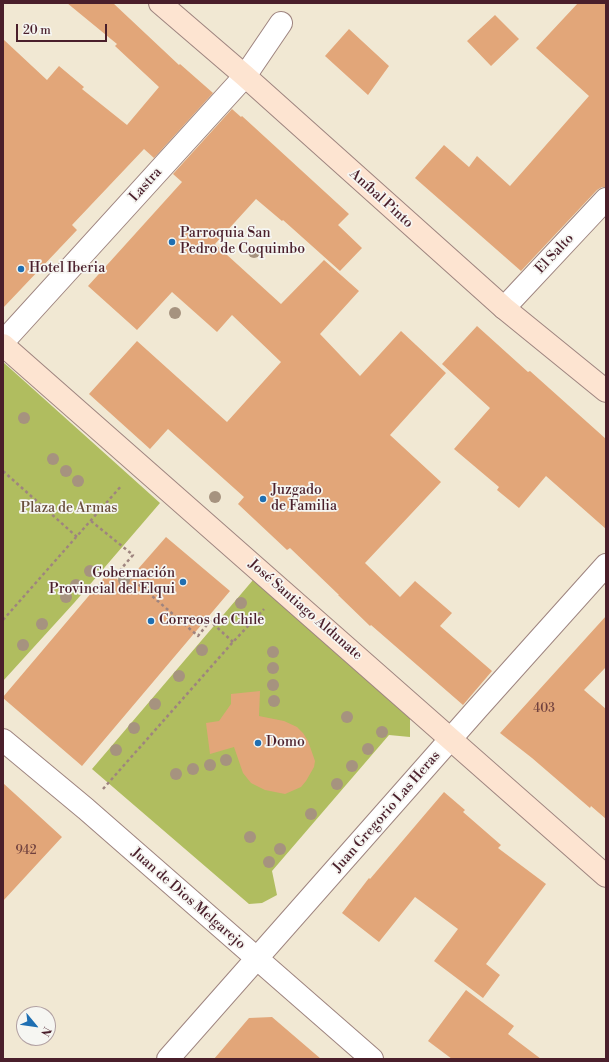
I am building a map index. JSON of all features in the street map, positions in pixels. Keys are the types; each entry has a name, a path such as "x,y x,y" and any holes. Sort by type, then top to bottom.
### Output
{"main road":[{"name":"Aníbal Pinto","path":"160,3 245,76 504,308 606,391"},
{"name":"José Santiago Aldunate","path":"3,343 606,876"}],"street":[{"name":"Lastra","path":"3,343 245,76 281,23"},
{"name":"El Salto","path":"504,308 606,199"},
{"name":"Juan Gregorio Las Heras","path":"168,1059 606,565"},
{"name":"Juan de Dios Melgarejo","path":"3,740 86,809 372,1059"}],"path":[{"path":"3,620 140,465"},
{"path":"3,471 77,537"},
{"path":"91,521 133,555 121,570 198,636 210,622 233,642"},
{"path":"86,809 233,642 282,590"}],"green space":[{"name":"Plaza de Armas","path":"3,362 160,503 74,603 3,681"},
{"path":"253,580 410,718 410,737 389,735 272,871 277,895 262,903 249,904 92,769"}],"building":[{"path":"67,3 113,3 179,65 180,64 213,93 154,158 144,149 72,225 77,230 3,308 3,39 47,80 59,66 84,87 82,89 127,125 159,87 115,46 117,44"},
{"path":"578,3 606,3 606,187 602,187 597,190 521,271 415,178 444,145 469,167 477,156 510,186 589,96 536,48"},
{"path":"495,15 519,39 491,66 467,41"},
{"path":"349,29 389,66 368,95 325,56"},
{"path":"232,109 241,117 242,116 349,214 338,225 362,248 340,271 283,220 282,221 256,199 215,244 281,304 324,260 359,291 320,334 360,376 401,331 446,373 390,435 441,482 365,563 400,597 415,581 452,613 440,626 492,671 463,705 371,625 370,626 290,548 287,550 238,504 244,497 168,429 150,449 89,394 137,341 227,422 281,362 232,315 217,332 172,292 137,330 88,286 182,182 173,174"},
{"path":"477,326 606,439 606,529 546,476 519,508 497,490 499,487 454,449 490,408 442,364"},
{"path":"166,537 230,591 82,766 3,697 109,572 124,585"},
{"path":"606,616 606,667 584,690 606,709 606,819 591,806 590,808 532,758 500,733"},
{"name":"Domo","path":"260,691 259,716 284,721 297,727 308,741 315,761 314,767 301,787 285,794 265,790 251,783 243,773 234,747 210,754 206,723 219,721 231,704 231,694"},
{"path":"3,783 62,837 3,901"},
{"path":"444,792 465,810 463,812 501,845 498,848 546,884 486,964 500,975 483,998 434,961 458,929 415,897 379,942 342,913 369,878 370,879"},
{"path":"466,990 514,1026 508,1034 541,1059 452,1059 428,1041"},
{"path":"272,1017 321,1059 214,1059 249,1018"}],"place":[{"name":"Parroquia San Pedro de Coquimbo","path":"172,242"},
{"name":"Hotel Iberia","path":"21,269"},
{"name":"Juzgado de Familia","path":"263,499"},
{"name":"Gobernación Provincial del Elqui","path":"183,582"},
{"name":"Correos de Chile","path":"151,621"},
{"name":"Domo","path":"258,743"}]}
